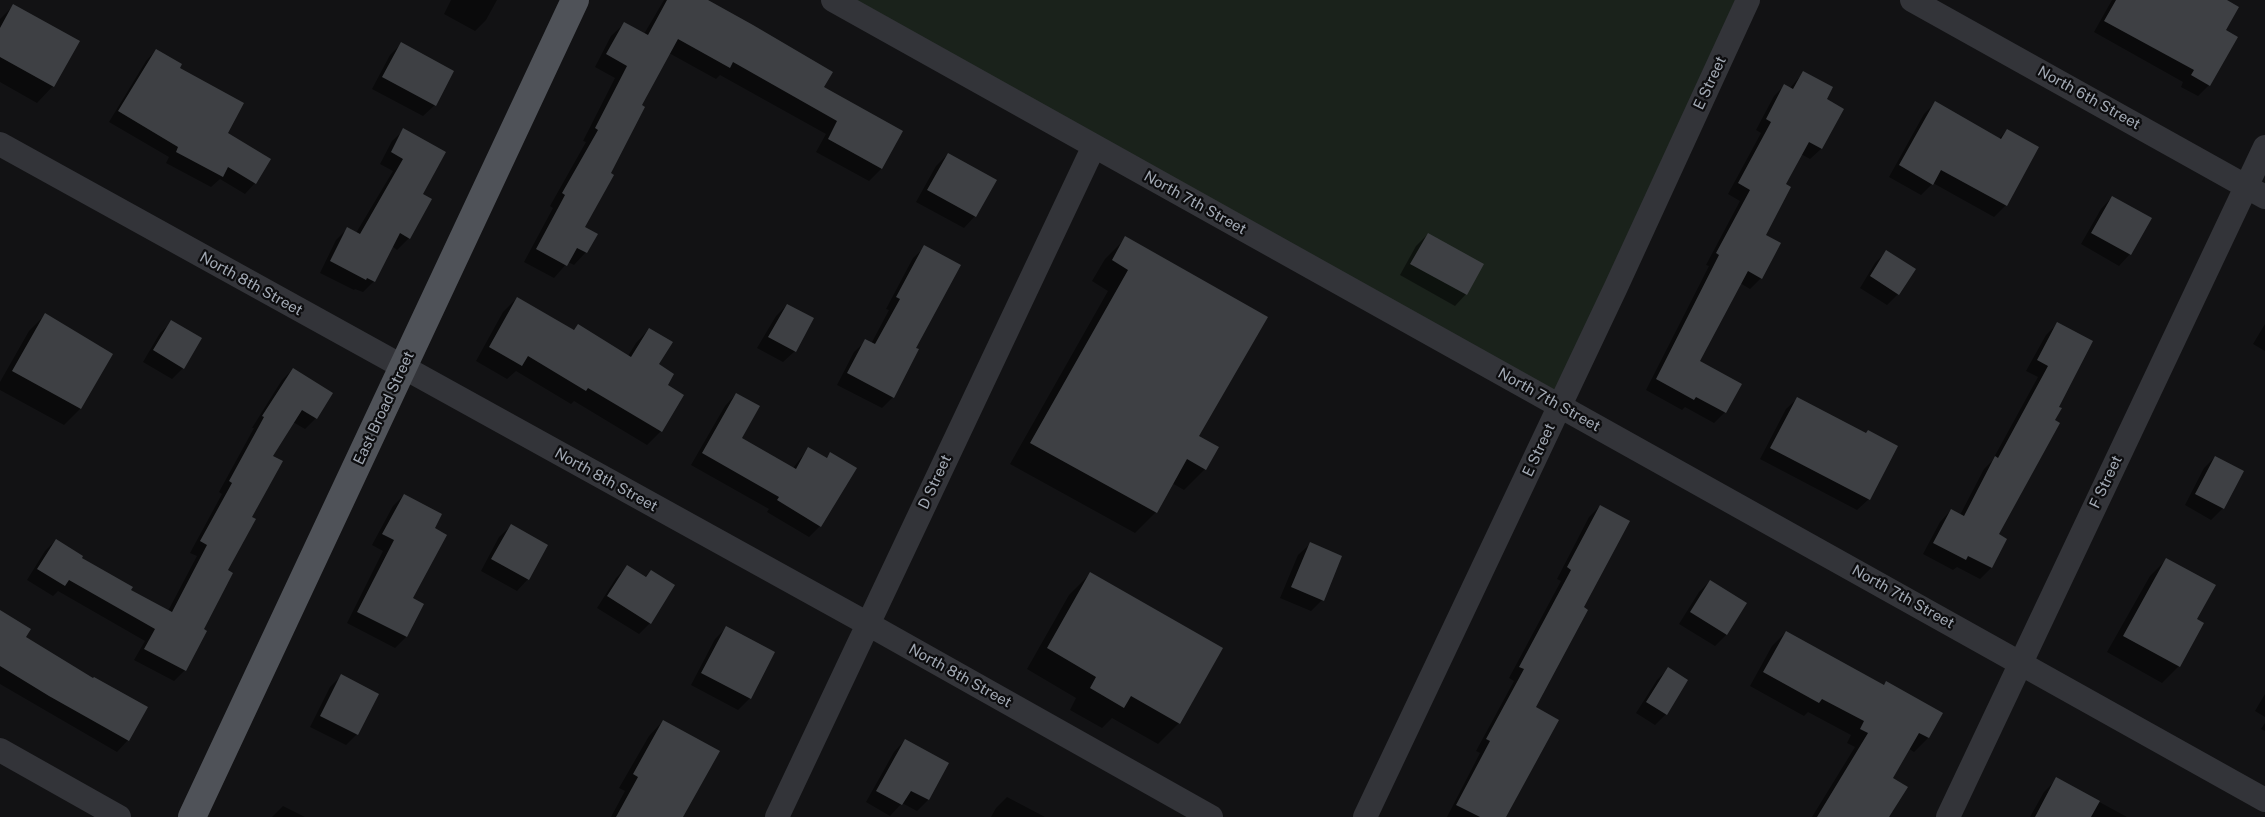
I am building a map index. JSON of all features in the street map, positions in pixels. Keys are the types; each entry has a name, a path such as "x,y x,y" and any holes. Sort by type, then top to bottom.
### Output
{"main road":[{"name":"East Broad Street","path":"192,817 575,0"}],"street":[{"name":"North 7th Street","path":"833,0 2265,800"},
{"name":"E Street","path":"1365,817 1560,406 1748,0"},
{"name":"North 6th Street","path":"1912,0 2256,192"},
{"name":"North 8th Street","path":"0,144 868,624 1211,817"},
{"name":"D Street","path":"777,817 1094,146"},
{"name":"F Street","path":"1948,817 2020,663 2256,192 2265,147"},
{"path":"0,750 119,817"}],"shaded area":[{"path":"829,0 1740,0 1554,402"}],"building":[{"path":"667,0 708,0 833,72 824,87 903,131 882,169 828,139 837,121 733,62 730,68 678,39 642,105 645,107 611,173 614,175 585,227 598,234 587,253 577,248 567,266 536,249 565,195 562,193 598,130 595,128 627,66 606,54 624,22 648,35"},
{"path":"2116,0 2227,0 2239,7 2226,30 2238,37 2210,86 2191,75 2194,70 2104,21"},
{"path":"13,4 80,41 54,87 0,57 0,28"},
{"path":"401,42 454,71 436,106 382,77"},
{"path":"156,49 182,64 180,68 244,103 228,133 271,159 256,184 228,167 223,177 176,152 178,147 118,111"},
{"path":"1803,71 1833,87 1827,99 1844,109 1822,149 1809,142 1786,184 1791,187 1766,235 1781,243 1762,279 1748,271 1700,361 1742,384 1726,413 1696,397 1694,400 1656,379 1719,255 1716,253 1750,190 1738,183 1771,122 1766,119 1784,84 1793,89"},
{"path":"1935,101 2001,139 2007,129 2039,147 2007,206 1941,170 1933,185 1899,165"},
{"path":"403,128 446,152 423,194 432,199 410,239 400,233 375,282 367,278 366,280 330,261 347,227 360,234 403,159 391,152"},
{"path":"948,153 997,180 976,217 927,190"},
{"path":"2112,196 2152,218 2131,255 2091,233"},
{"path":"1428,233 1484,264 1467,295 1410,264"},
{"path":"1125,236 1268,317 1199,436 1219,447 1206,470 1187,459 1157,513 1030,443 1128,270 1112,260"},
{"path":"924,245 961,265 916,348 919,349 894,398 847,373 865,339 875,344 900,299 896,297"},
{"path":"1886,250 1916,269 1899,295 1870,276"},
{"path":"517,297 574,330 578,324 631,357 649,328 673,342 659,364 674,374 668,385 684,395 662,432 588,388 586,391 528,356 522,366 489,347"},
{"path":"787,304 814,318 796,352 768,337"},
{"path":"45,313 113,354 81,409 12,371"},
{"path":"171,320 202,338 184,369 153,350"},
{"path":"2057,322 2093,341 2059,407 2062,408 2055,420 2060,423 1999,534 2007,539 1992,568 1968,556 1966,560 1933,543 1951,509 1964,516 1995,456 1998,458 2048,366 2037,360"},
{"path":"293,368 333,393 317,419 302,410 273,456 283,461 252,517 256,519 228,570 233,573 204,629 207,631 186,671 144,649 155,629 69,580 65,586 37,569 56,539 83,556 82,558 133,587 131,590 172,612 207,545 200,541 232,483 229,481 264,417 262,416"},
{"path":"736,393 760,406 742,438 796,469 808,447 827,458 830,452 857,468 821,527 777,500 779,497 702,453"},
{"path":"1797,397 1866,433 1868,430 1898,446 1870,500 1770,448"},
{"path":"2215,456 2244,471 2224,509 2195,494"},
{"path":"404,494 442,514 435,528 447,535 413,598 424,604 407,637 357,612 394,540 382,534"},
{"path":"1600,505 1630,521 1584,607 1588,610 1536,707 1559,720 1506,817 1480,817 1456,805 1490,741 1486,739 1524,669 1519,667 1571,570 1567,567"},
{"path":"511,524 548,545 529,580 491,559"},
{"path":"1310,542 1342,556 1324,601 1291,587"},
{"path":"2166,558 2216,585 2197,619 2204,623 2180,667 2123,636"},
{"path":"627,565 646,577 651,570 675,585 651,624 607,596"},
{"path":"1090,572 1223,648 1180,724 1131,696 1124,708 1090,688 1096,677 1047,648"},
{"path":"1710,580 1747,603 1727,635 1690,612"},
{"path":"0,610 31,629 26,637 93,678 148,707 129,741 0,666"},
{"path":"726,626 775,652 751,699 701,673"},
{"path":"1786,631 1884,685 1886,681 1943,713 1929,738 1919,733 1893,778 1908,787 1889,817 1817,817 1868,733 1860,729 1864,721 1822,699 1819,703 1763,672"},
{"path":"1668,667 1688,680 1667,715 1646,702"},
{"path":"341,674 379,694 358,735 320,716"},
{"path":"663,720 720,751 683,817 616,817 638,777 633,774"},
{"path":"905,739 949,763 929,800 911,791 902,805 876,791"},
{"path":"2056,777 2100,801 2091,817 2035,817"}]}
